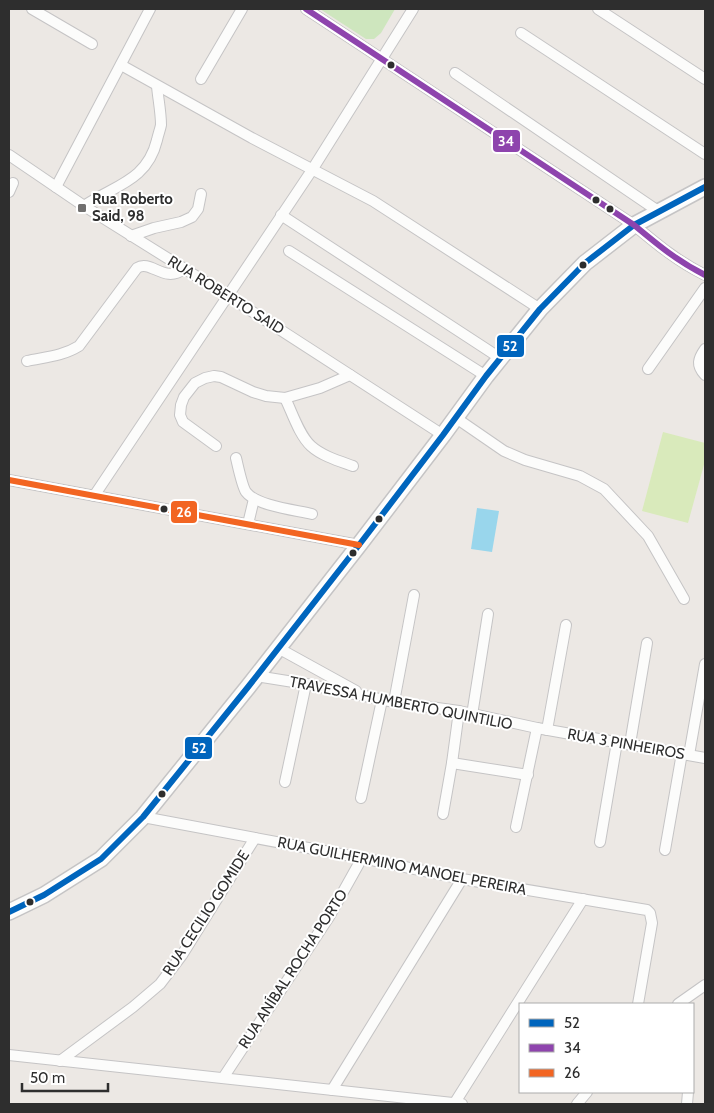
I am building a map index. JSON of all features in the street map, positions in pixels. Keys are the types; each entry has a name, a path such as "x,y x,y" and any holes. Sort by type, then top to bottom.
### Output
{"main road":[{"path":"9,912 44,895 101,859 143,818 359,545 486,376 540,309 585,263 634,225 705,186"}],"street":[{"path":"32,9 92,44"},
{"path":"56,187 150,9"},
{"path":"201,79 242,9"},
{"path":"306,9 634,225 666,252 705,275"},
{"path":"94,496 312,170 413,9"},
{"path":"598,9 705,80"},
{"path":"521,33 705,154"},
{"path":"121,65 312,170 373,201 540,309"},
{"path":"455,73 658,211"},
{"path":"84,206 137,175 154,152 161,126 157,86"},
{"name":"RUA ROBERTO SAID","path":"9,155 84,206 228,296 443,435"},
{"path":"131,236 154,228 181,222 192,217 198,209 201,194"},
{"path":"282,215 500,358"},
{"path":"289,251 486,376"},
{"path":"27,361 57,356 70,352 80,346 137,268 145,265 168,274 184,269"},
{"path":"648,369 705,288"},
{"path":"702,353 699,364 705,375"},
{"path":"216,446 183,422 180,415 184,397 195,383 214,376 222,377 253,392 266,396 285,398 320,388 350,375"},
{"path":"285,398 304,437 311,446 325,455 353,466"},
{"path":"456,418 504,451 525,460 580,476 604,488 648,536 684,599"},
{"path":"236,458 245,491 254,499 312,514"},
{"path":"9,480 359,545"},
{"path":"248,524 254,499"},
{"path":"394,702 414,595"},
{"path":"472,715 488,614"},
{"path":"516,827 528,775 542,729 566,625"},
{"path":"630,744 647,643"},
{"path":"278,648 367,697"},
{"path":"665,850 705,664"},
{"name":"TRAVESSA HUMBERTO QUINTILIO","path":"256,676 382,700 458,711 542,729"},
{"path":"285,782 306,684"},
{"path":"361,798 382,700"},
{"path":"443,814 452,763 458,711"},
{"name":"RUA 3 PINHEIROS","path":"542,729 705,758"},
{"path":"600,842 617,742"},
{"path":"452,763 528,775"},
{"name":"RUA GUILHERMINO MANOEL PEREIRA","path":"143,818 362,858 462,879 646,910 650,913 652,923 638,1003"},
{"name":"RUA CECILIO GOMIDE","path":"60,1061 133,1007 160,984 182,955 256,838"},
{"name":"RUA ANÍBAL ROCHA PORTO","path":"223,1078 329,916 362,858"},
{"path":"332,1090 462,879"},
{"path":"9,1055 457,1104 582,899"},
{"path":"679,1003 705,985"},
{"path":"577,1104 586,1093"}],"green space":[{"path":"320,9 395,9 381,33 374,39 366,39"},
{"path":"663,432 705,443 705,461 688,523 642,511"}],"water":[{"path":"477,508 499,511 492,552 471,549"}],"transit line":[{"name":"34","path":"306,9 634,225 677,258 705,275"},
{"name":"52","path":"9,912 44,895 101,859 143,817 359,545 486,376 540,309 585,263 634,225 705,187"},
{"name":"26","path":"9,480 359,545"}],"place":[{"name":"Rua Roberto Said, 98","path":"82,208"}]}
